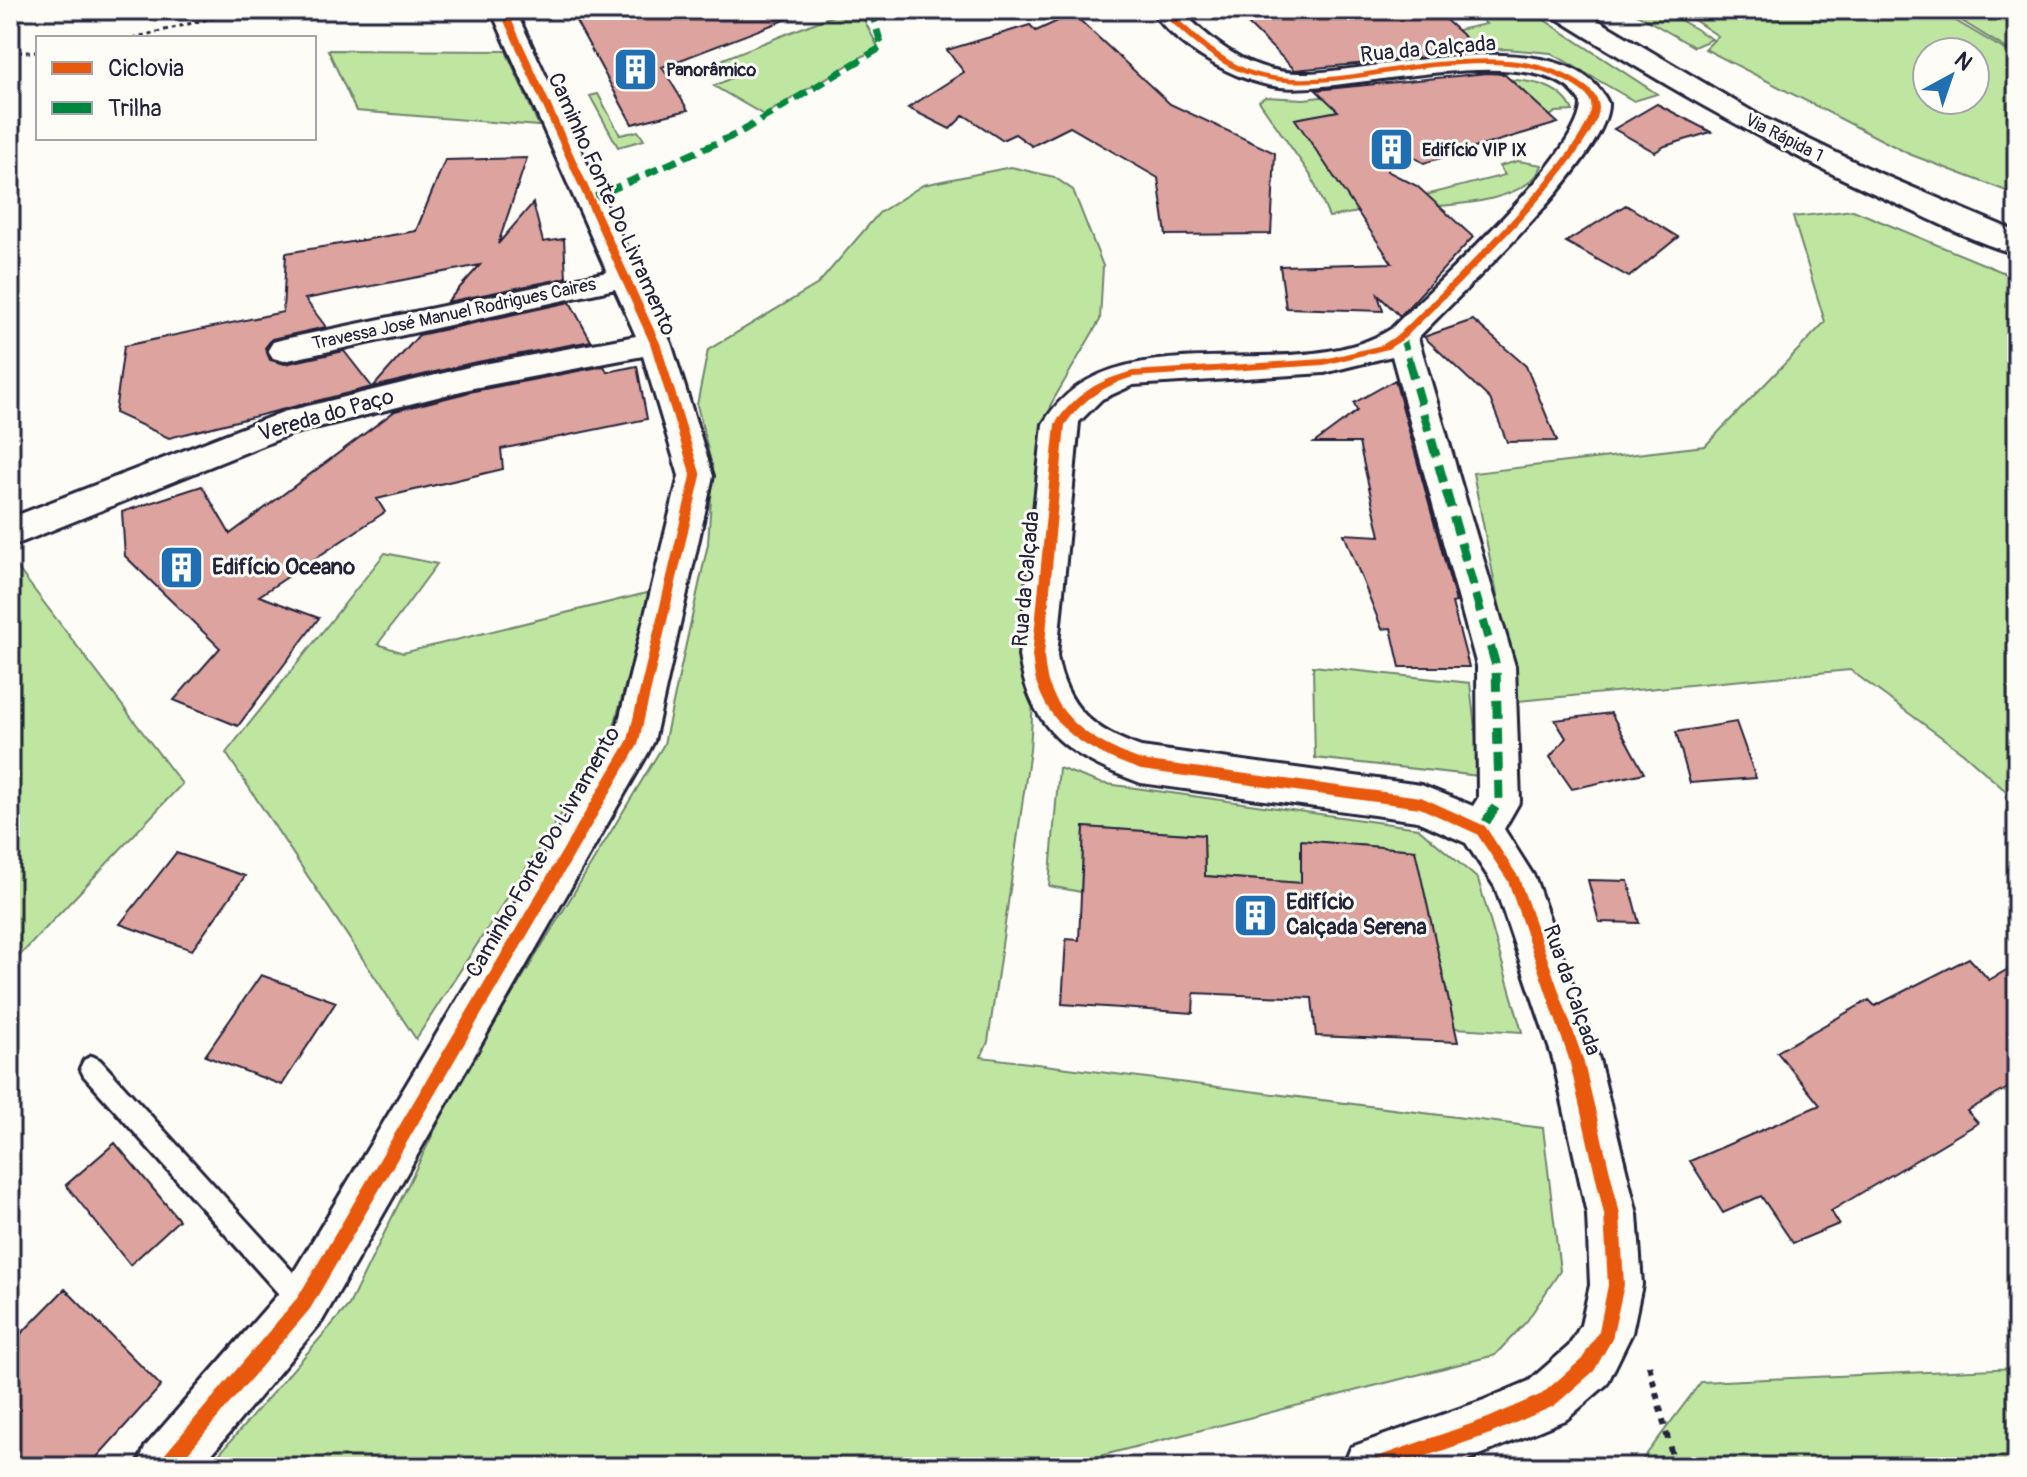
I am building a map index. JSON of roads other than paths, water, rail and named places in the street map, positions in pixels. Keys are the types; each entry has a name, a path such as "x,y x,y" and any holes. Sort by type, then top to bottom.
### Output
{"highway":[{"name":"Via Rápida 1","path":"1562,10 1677,68 2017,218"},
{"name":"Via Rápida 1","path":"1606,10 1677,68 1823,158 2017,244"}],"street":[{"name":"Caminho Fonte Do Livramento","path":"165,1467 304,1303 634,741 696,476 655,343 503,10"},
{"name":"Rua da Calçada","path":"1163,10 1229,64 1257,75 1307,81 1431,65 1506,61 1558,73 1575,82 1593,99 1595,108 1592,120 1570,159 1402,336 1385,347 1324,362 1133,374 1110,380 1075,402 1060,424 1038,656 1043,686 1061,718 1087,741 1141,765 1421,803 1481,830 1513,878 1576,1059 1612,1214 1616,1285 1606,1333 1588,1365 1548,1400 1490,1426 1371,1467"},
{"name":"Travessa José Manuel Rodrigues Caires","path":"284,350 623,278"},
{"path":"1402,336 1496,666 1499,801 1481,830"},
{"name":"Vereda do Paço","path":"10,533 283,424 473,377 655,343"}],"lane":[{"path":"92,1068 304,1303"}],"place":[{"name":"Panorâmico","path":"635,70"},
{"name":"Edifício VIP IX","path":"1391,150"},
{"name":"Edifício Oceano","path":"181,567"},
{"name":"Edifício Calçada Serena","path":"1255,915"}]}
